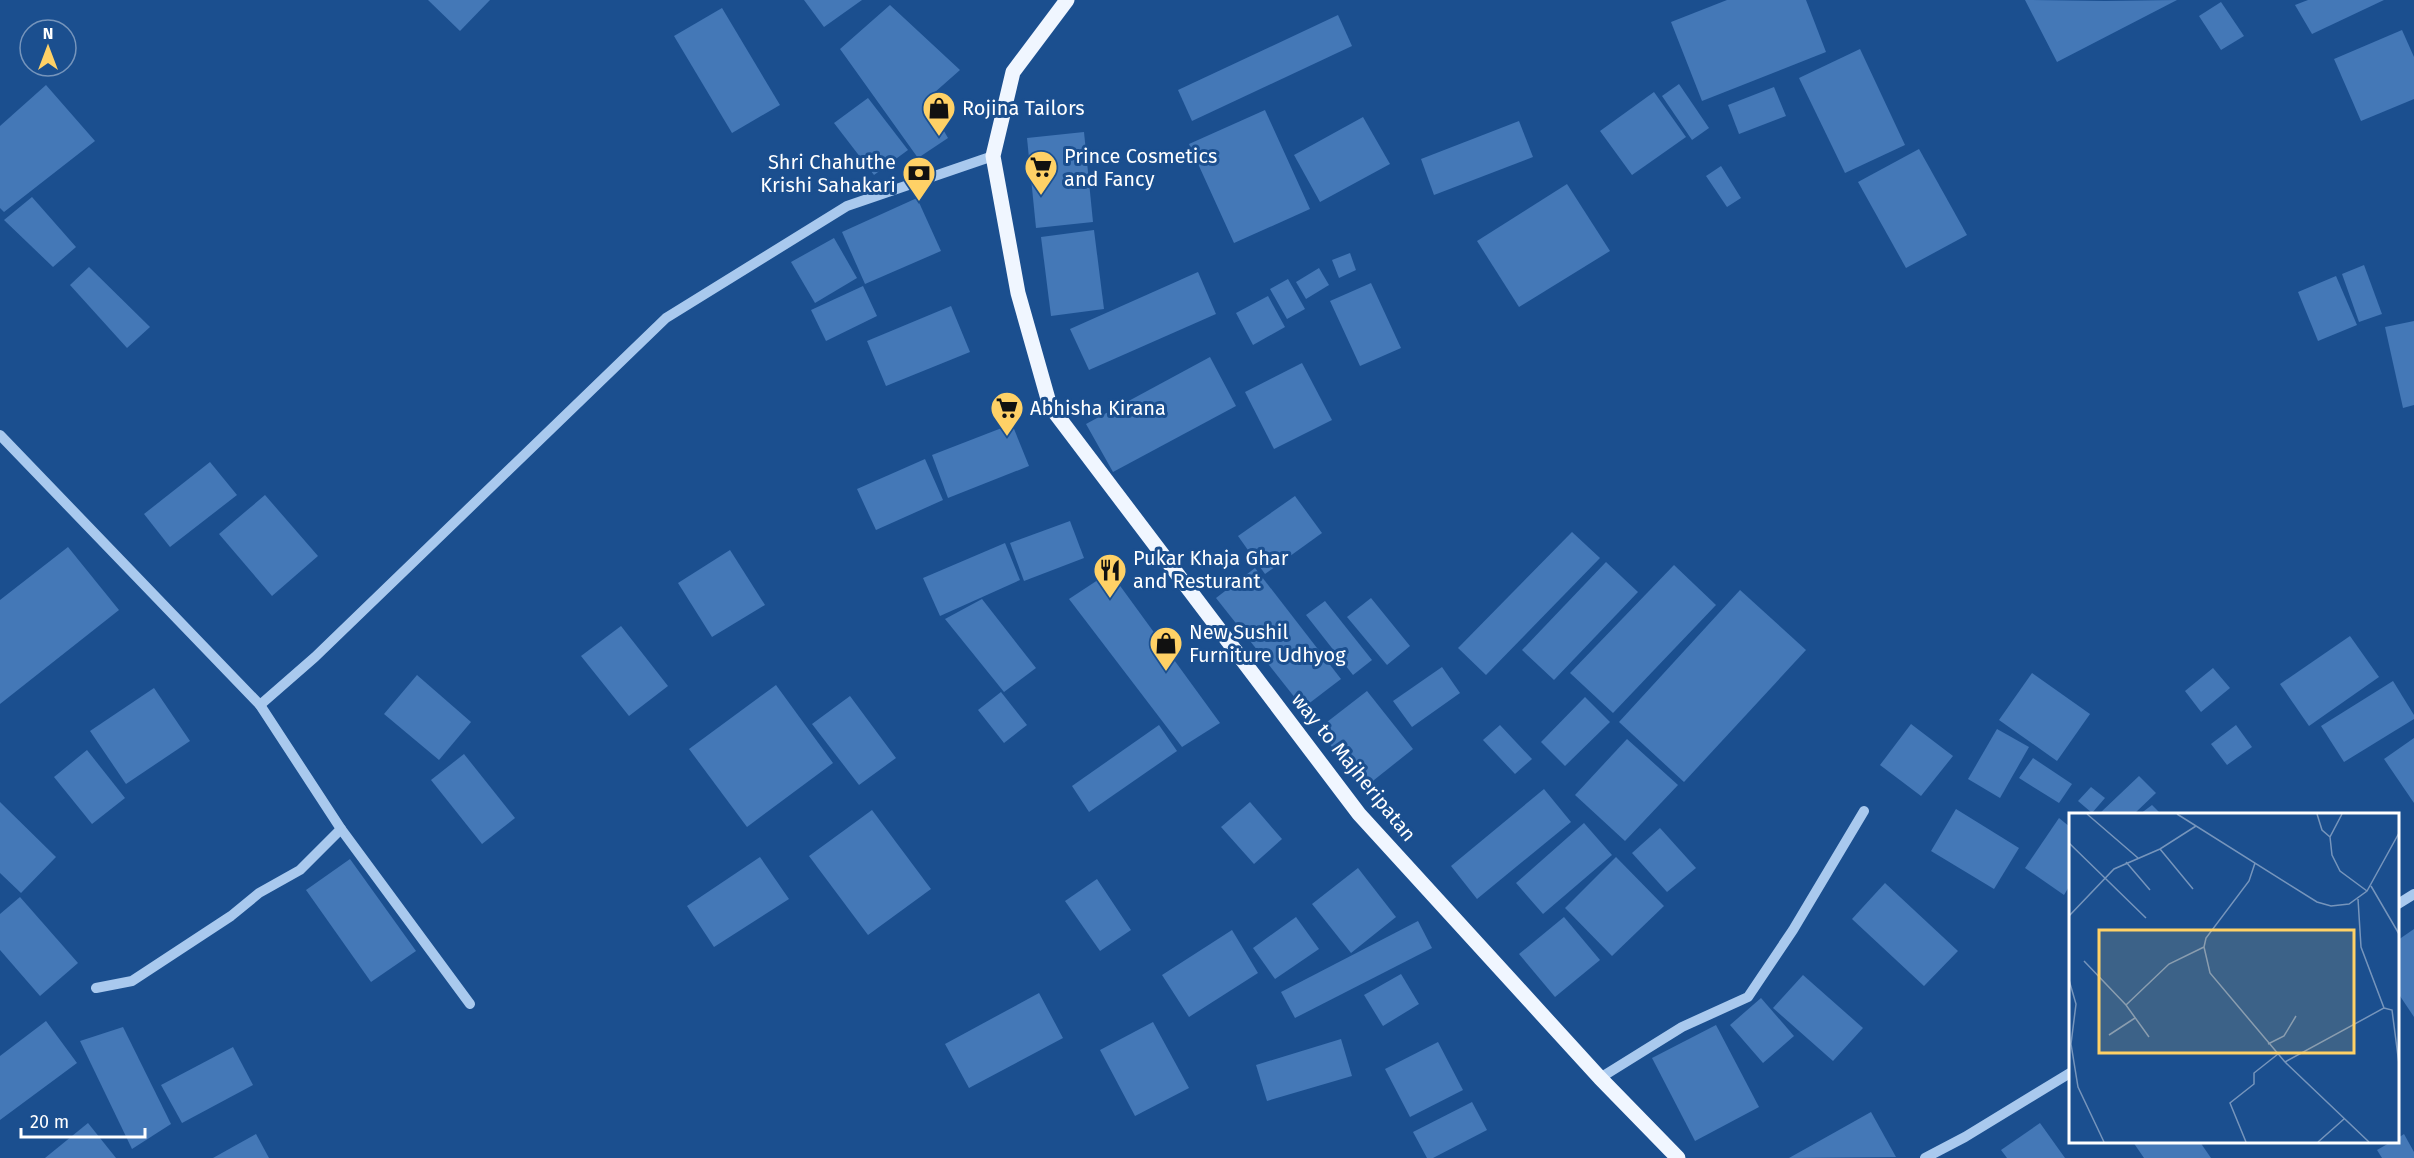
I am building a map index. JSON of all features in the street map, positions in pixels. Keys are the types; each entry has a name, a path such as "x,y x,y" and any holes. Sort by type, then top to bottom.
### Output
{"main road":[{"name":"way to Majheripatan","path":"1067,0 1013,72 993,156 1018,293 1050,406 1359,814 1600,1078 1678,1158"}],"street":[{"path":"260,705 315,657 666,318 847,206 993,156"},
{"path":"0,435 260,705 341,829 470,1004"},
{"path":"1600,1078 1682,1027 1748,997 1793,930 1864,811"},
{"path":"96,988 132,981 231,916 259,893 300,870 341,829"},
{"path":"2399,903 2414,894"},
{"path":"1925,1158 1965,1137 2069,1074"}],"building":[{"path":"428,0 490,0 460,31"},
{"path":"804,0 862,0 824,27"},
{"path":"1727,0 1806,0 1826,52 1702,101 1671,22"},
{"path":"2025,0 2105,1 2177,0 2057,62"},
{"path":"2308,0 2384,0 2312,34 2295,5"},
{"path":"2221,2 2244,36 2221,50 2199,16"},
{"path":"890,5 960,70 926,100 948,138 918,158 840,49"},
{"path":"722,8 780,105 732,133 674,36"},
{"path":"1338,15 1352,46 1192,121 1178,90"},
{"path":"2402,30 2414,57 2414,99 2361,121 2334,59"},
{"path":"1860,49 1905,145 1845,173 1799,78"},
{"path":"1679,84 1709,128 1692,140 1662,96"},
{"path":"46,85 95,141 4,212 0,208 0,126"},
{"path":"1774,87 1786,116 1739,134 1728,105"},
{"path":"1654,92 1686,137 1632,175 1600,131"},
{"path":"868,98 908,150 874,175 834,123"},
{"path":"1265,110 1310,209 1234,243 1189,144"},
{"path":"1363,117 1390,164 1320,202 1294,155"},
{"path":"1519,121 1533,157 1434,195 1421,159"},
{"path":"1084,132 1093,222 1036,228 1027,138"},
{"path":"1919,149 1967,235 1906,268 1858,182"},
{"path":"1721,166 1741,198 1727,207 1706,176"},
{"path":"1567,184 1610,251 1519,307 1477,241"},
{"path":"32,197 76,247 53,267 4,220"},
{"path":"917,198 941,251 865,284 842,232"},
{"path":"1094,230 1104,309 1051,316 1041,237"},
{"path":"834,238 857,278 815,303 791,262"},
{"path":"1350,253 1356,270 1339,278 1332,260"},
{"path":"2364,265 2382,314 2359,322 2342,274"},
{"path":"89,267 150,327 127,348 70,285"},
{"path":"1319,268 1329,285 1306,299 1296,282"},
{"path":"1198,272 1216,314 1089,370 1070,329"},
{"path":"2336,276 2357,325 2318,341 2298,292"},
{"path":"1288,279 1305,309 1287,319 1270,289"},
{"path":"1371,283 1401,348 1360,366 1330,301"},
{"path":"863,286 877,316 826,341 811,310"},
{"path":"1268,296 1285,327 1253,345 1236,313"},
{"path":"951,306 970,352 886,386 867,341"},
{"path":"2414,321 2414,405 2403,408 2385,327"},
{"path":"1210,357 1236,406 1113,472 1086,424"},
{"path":"1302,363 1332,420 1274,449 1245,392"},
{"path":"1012,424 1029,466 948,498 932,455"},
{"path":"925,459 943,500 876,530 857,489"},
{"path":"210,462 237,495 170,547 144,514"},
{"path":"265,495 318,556 272,596 219,534"},
{"path":"1295,496 1322,533 1265,574 1238,536"},
{"path":"1070,521 1084,558 1024,581 1010,543"},
{"path":"1572,532 1600,558 1486,675 1458,648"},
{"path":"1005,543 1020,580 940,616 923,578"},
{"path":"68,547 119,610 0,704 0,600"},
{"path":"730,550 765,605 712,637 678,583"},
{"path":"1606,562 1638,592 1554,680 1522,650"},
{"path":"1674,565 1716,605 1613,713 1570,673"},
{"path":"1255,568 1341,679 1303,708 1216,598"},
{"path":"1110,572 1220,723 1182,747 1069,599"},
{"path":"1740,590 1806,650 1684,782 1619,722"},
{"path":"1371,598 1410,646 1387,665 1347,617"},
{"path":"982,599 1036,668 1004,692 945,619"},
{"path":"1325,601 1372,660 1353,675 1306,615"},
{"path":"621,626 668,686 629,716 581,656"},
{"path":"2350,636 2379,677 2309,726 2280,684"},
{"path":"1442,667 1460,693 1412,727 1393,701"},
{"path":"2213,668 2230,688 2201,712 2185,691"},
{"path":"2032,673 2090,714 2057,761 1999,720"},
{"path":"417,675 471,722 439,760 384,714"},
{"path":"2393,681 2414,715 2414,719 2344,762 2321,726"},
{"path":"776,685 833,763 747,827 689,749"},
{"path":"154,688 190,741 126,784 90,731"},
{"path":"1367,691 1413,749 1364,788 1318,729"},
{"path":"1001,692 1027,725 1004,743 978,710"},
{"path":"850,696 896,758 859,785 812,724"},
{"path":"1585,697 1610,722 1565,766 1541,742"},
{"path":"1911,724 1953,756 1921,796 1880,765"},
{"path":"1159,725 1177,751 1089,812 1072,786"},
{"path":"1500,725 1532,759 1515,774 1483,740"},
{"path":"2236,725 2252,747 2227,765 2211,744"},
{"path":"1997,729 2029,747 2000,798 1968,779"},
{"path":"2414,738 2414,803 2384,759"},
{"path":"1627,739 1678,785 1625,841 1575,795"},
{"path":"87,750 125,798 92,824 54,777"},
{"path":"464,754 515,818 482,844 431,780"},
{"path":"2033,758 2072,784 2059,803 2019,778"},
{"path":"2139,776 2156,793 2135,813 2100,813"},
{"path":"2091,787 2105,798 2092,813 2078,801"},
{"path":"1544,789 1571,822 1477,899 1451,866"},
{"path":"0,802 56,857 21,893 0,873"},
{"path":"1250,802 1282,839 1254,864 1221,827"},
{"path":"2152,805 2160,813 2141,813"},
{"path":"1956,809 2019,848 1994,889 1931,851"},
{"path":"872,810 931,889 868,935 809,856"},
{"path":"2059,818 2069,826 2069,887 2064,895 2025,868"},
{"path":"1584,823 1612,855 1543,914 1516,883"},
{"path":"1660,828 1696,868 1667,892 1632,853"},
{"path":"760,857 789,899 714,947 687,906"},
{"path":"1616,857 1664,906 1612,956 1565,908"},
{"path":"350,859 416,951 371,982 306,890"},
{"path":"1358,868 1396,917 1351,953 1312,904"},
{"path":"1097,879 1131,930 1100,951 1065,901"},
{"path":"1885,883 1958,951 1924,986 1852,919"},
{"path":"20,897 78,963 40,996 0,950 0,914"},
{"path":"1296,917 1319,949 1275,979 1253,948"},
{"path":"1564,917 1600,960 1555,997 1519,954"},
{"path":"1418,921 1432,948 1295,1018 1281,992"},
{"path":"2414,929 2414,1017 2399,994 2399,939"},
{"path":"1232,930 1258,973 1189,1017 1162,975"},
{"path":"1401,974 1419,1004 1383,1026 1364,995"},
{"path":"1803,975 1863,1028 1833,1061 1773,1008"},
{"path":"1039,993 1063,1038 969,1088 945,1044"},
{"path":"1761,998 1794,1036 1763,1063 1730,1025"},
{"path":"46,1021 77,1063 0,1120 0,1056"},
{"path":"1153,1022 1189,1088 1135,1116 1100,1050"},
{"path":"1716,1025 1759,1107 1695,1141 1652,1058"},
{"path":"123,1027 171,1124 132,1149 80,1041"},
{"path":"1341,1039 1352,1076 1267,1101 1256,1065"},
{"path":"1438,1042 1463,1090 1410,1117 1385,1069"},
{"path":"233,1047 253,1085 182,1123 161,1085"},
{"path":"1472,1102 1487,1130 1433,1158 1427,1158 1413,1132"},
{"path":"1871,1112 1896,1157 1789,1158"},
{"path":"88,1123 116,1158 45,1158"},
{"path":"2040,1123 2065,1158 2007,1158 2001,1150"},
{"path":"256,1134 269,1158 213,1158"},
{"path":"2404,1134 2414,1152 2414,1158 2382,1158 2377,1150 2389,1143 2399,1143 2399,1137"},
{"path":"2134,1143 2201,1143 2211,1158 2144,1158"}],"place":[{"name":"Rojina Tailors","path":"939,137"},
{"name":"Prince Cosmetics and Fancy","path":"1041,196"},
{"name":"Shri Chahuthe Krishi Sahakari","path":"919,202"},
{"name":"Abhisha Kirana","path":"1007,437"},
{"name":"Pukar Khaja Ghar and Resturant","path":"1110,599"},
{"name":"New Sushil Furniture Udhyog","path":"1166,672"}]}
